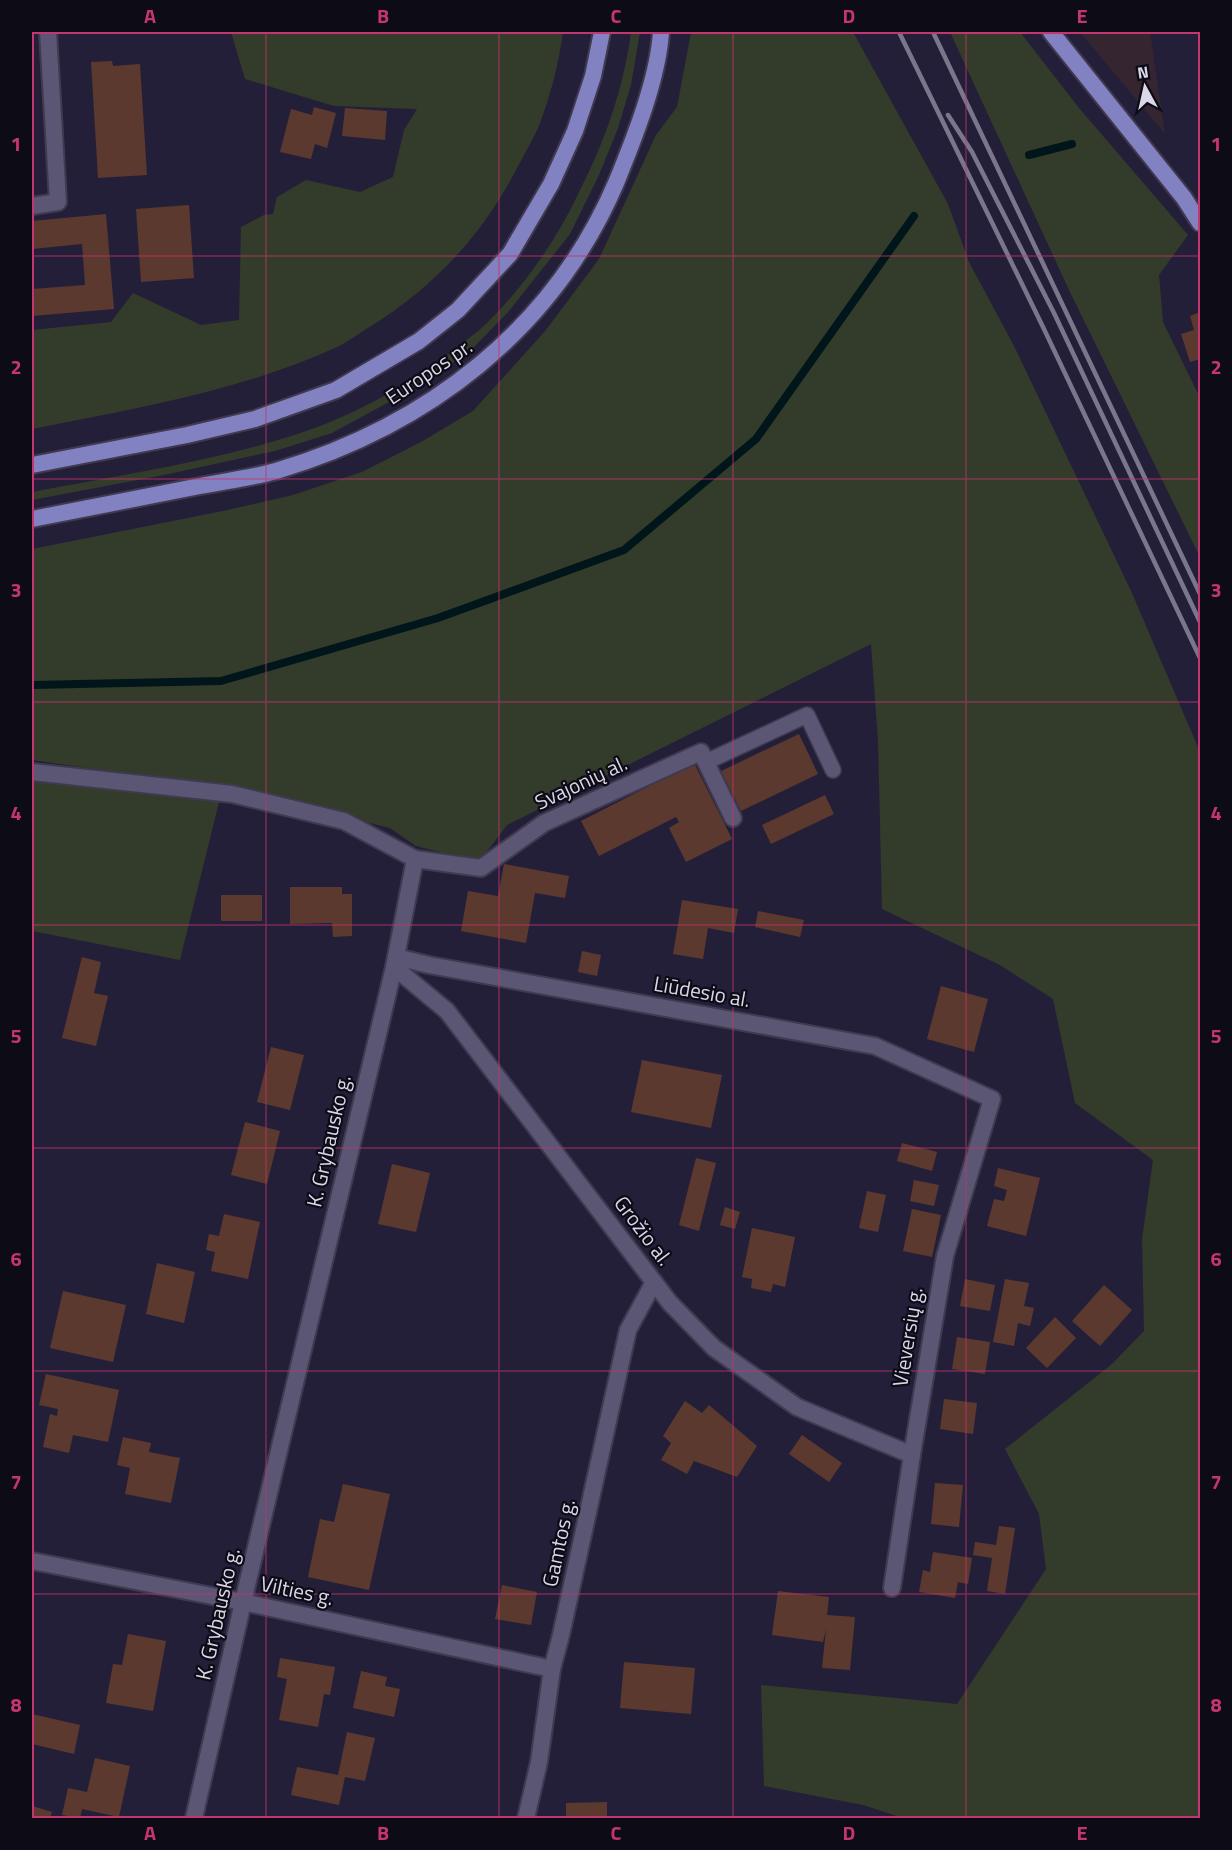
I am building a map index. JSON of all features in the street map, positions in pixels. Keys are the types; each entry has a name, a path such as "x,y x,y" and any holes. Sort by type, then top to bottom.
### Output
{"main road":[{"name":"Europos pr.","path":"32,465 187,435 255,419 336,390 419,340 458,310 510,254 551,184 575,131 593,76 602,32"},
{"name":"Europos pr.","path":"32,519 274,471 325,454 393,423 448,390 484,363 540,306 576,258 607,203 631,147 652,79 661,32"},
{"path":"1051,32 1184,198 1200,223"}],"street":[{"path":"32,206 58,202 48,32"},
{"name":"Svajonių al.","path":"415,859 481,868 544,823 701,752 705,762"},
{"path":"705,762 733,818"},
{"path":"32,772 232,794 344,821 415,859"},
{"name":"K. Grybausko g.","path":"194,1818 395,962 415,859"},
{"name":"Liūdesio al.","path":"395,962 453,969 876,1046 992,1099"},
{"name":"Grožio al.","path":"395,962 447,1011 670,1303 714,1348 797,1407 912,1455"},
{"name":"Vieversių g.","path":"892,1588 945,1256 992,1099"},
{"name":"Gamtos g.","path":"526,1818 539,1762 552,1669 628,1330 654,1282"},
{"name":"Vilties g.","path":"32,1561 243,1602 552,1669"}],"lane":[{"path":"705,762 807,715 833,770"}],"shaded area":[{"path":"1080,32 1150,32 1165,134"}],"green space":[{"path":"231,32 563,32 553,80 538,128 503,193 472,238 414,296 337,347 263,376 187,397 32,429 32,330 111,322 133,293 201,325 239,320 241,227 264,215 273,214 277,197 306,180 360,192 393,177 404,130 417,109 334,106 245,79"},
{"path":"631,32 640,32 631,85 618,128 599,175 570,234 509,311 471,350 424,383 332,433 275,451 32,500 32,492 193,462 310,430 396,389 474,335 512,296 538,263 571,209 598,152 612,113 624,73"},
{"path":"691,32 853,32 948,204 969,262 1014,346 1132,593 1200,752 1200,1818 903,1818 863,1805 764,1786 761,1685 957,1704 1046,1569 1039,1514 1005,1449 1112,1364 1144,1331 1142,1239 1153,1160 1075,1103 1053,999 1000,965 882,909 878,740 871,644 507,825 479,862 416,846 390,828 233,789 32,760 32,549 293,495 362,472 421,442 473,411 546,330 599,259 656,135 677,107"},
{"path":"950,32 1020,32 1079,108 1188,235 1159,275 1163,322 1200,398 1200,557 1069,290"},
{"path":"32,778 157,792 219,802 180,960 32,931"}],"building":[{"path":"112,61 113,66 140,64 147,175 98,178 91,62"},
{"path":"314,107 336,113 327,148 315,144 311,159 280,152 291,109 312,115"},
{"path":"345,108 387,111 385,140 342,136"},
{"path":"189,205 194,278 141,282 136,209"},
{"path":"106,214 114,309 32,316 32,289 85,285 82,244 32,249 32,221"},
{"path":"1200,312 1200,359 1190,362 1181,334 1194,330 1190,316"},
{"path":"799,734 818,774 741,811 721,771"},
{"path":"694,763 732,839 686,862 669,828 679,822 676,817 599,856 581,821"},
{"path":"825,795 834,814 771,844 762,825"},
{"path":"504,864 569,876 565,898 535,893 526,943 461,931 468,891 498,896"},
{"path":"290,887 342,887 342,894 352,894 352,936 333,937 332,923 290,924"},
{"path":"221,895 262,895 262,921 221,921"},
{"path":"682,900 738,909 734,933 708,928 703,959 673,954"},
{"path":"758,911 804,920 800,937 755,927"},
{"path":"582,951 601,955 597,976 578,972"},
{"path":"82,957 101,962 94,993 108,996 96,1046 62,1038"},
{"path":"941,986 988,999 974,1052 927,1039"},
{"path":"271,1047 304,1055 290,1110 257,1102"},
{"path":"642,1060 722,1075 711,1128 631,1112"},
{"path":"245,1122 280,1131 267,1184 231,1175"},
{"path":"902,1143 937,1152 932,1171 897,1161"},
{"path":"696,1158 716,1163 699,1231 679,1225"},
{"path":"392,1164 430,1173 416,1232 378,1224"},
{"path":"998,1168 1040,1178 1026,1236 987,1226 994,1199 1004,1201 1007,1190 994,1186"},
{"path":"914,1180 939,1185 934,1206 910,1201"},
{"path":"867,1191 886,1195 878,1232 859,1228"},
{"path":"725,1207 740,1212 735,1229 720,1225"},
{"path":"912,1209 941,1215 932,1257 903,1251"},
{"path":"224,1214 260,1222 248,1279 211,1271 215,1252 206,1250 209,1234 219,1236"},
{"path":"752,1228 795,1237 785,1287 773,1284 771,1292 751,1288 752,1279 742,1277"},
{"path":"157,1263 195,1272 184,1323 146,1314"},
{"path":"965,1279 995,1285 990,1311 960,1306"},
{"path":"1005,1279 1029,1283 1024,1306 1034,1308 1030,1326 1018,1323 1014,1346 993,1342"},
{"path":"1104,1285 1132,1310 1100,1346 1072,1321"},
{"path":"63,1291 126,1305 113,1362 50,1348"},
{"path":"1055,1317 1076,1338 1047,1368 1026,1348"},
{"path":"957,1337 990,1342 985,1374 952,1369"},
{"path":"46,1374 119,1390 108,1442 73,1435 69,1453 43,1447 50,1414 57,1416 58,1409 39,1405"},
{"path":"944,1399 977,1403 973,1434 940,1429"},
{"path":"685,1401 702,1413 709,1405 757,1446 737,1477 694,1461 687,1474 661,1460 671,1443 663,1436"},
{"path":"802,1435 842,1463 829,1482 789,1454"},
{"path":"123,1437 151,1443 149,1452 180,1458 171,1503 125,1494 130,1468 117,1465"},
{"path":"935,1483 963,1485 959,1527 931,1524"},
{"path":"343,1484 390,1494 369,1590 308,1577 320,1519 334,1522"},
{"path":"999,1526 1015,1528 1005,1594 987,1591 992,1558 973,1555 975,1542 996,1545"},
{"path":"933,1552 972,1558 968,1584 958,1582 955,1598 919,1592 923,1570 930,1572"},
{"path":"502,1585 537,1592 531,1625 495,1619"},
{"path":"778,1591 829,1597 827,1615 855,1617 850,1670 822,1668 826,1629 823,1642 772,1635"},
{"path":"128,1634 166,1641 153,1711 106,1703 113,1664 122,1665"},
{"path":"280,1658 335,1667 330,1695 324,1694 318,1727 279,1720 287,1679 277,1677"},
{"path":"624,1662 695,1668 691,1714 620,1708"},
{"path":"361,1671 387,1677 385,1686 400,1689 394,1717 353,1708"},
{"path":"32,1714 80,1725 74,1754 32,1744"},
{"path":"347,1732 375,1738 365,1781 345,1777 339,1805 291,1795 297,1767 338,1775"},
{"path":"95,1758 130,1766 119,1817 82,1809 80,1818 62,1815 68,1788 87,1792"},
{"path":"607,1802 607,1818 566,1818 566,1803"},
{"path":"32,1806 52,1812 50,1818 32,1818"}],"waterway":[{"path":"1029,155 1072,144"},
{"path":"32,685 221,681 438,618 624,550 756,439 914,216"}],"railway":[{"path":"899,32 1043,327 1200,658"},
{"path":"933,32 1200,594"},
{"path":"948,115 972,152 1054,313 1200,622"}]}
